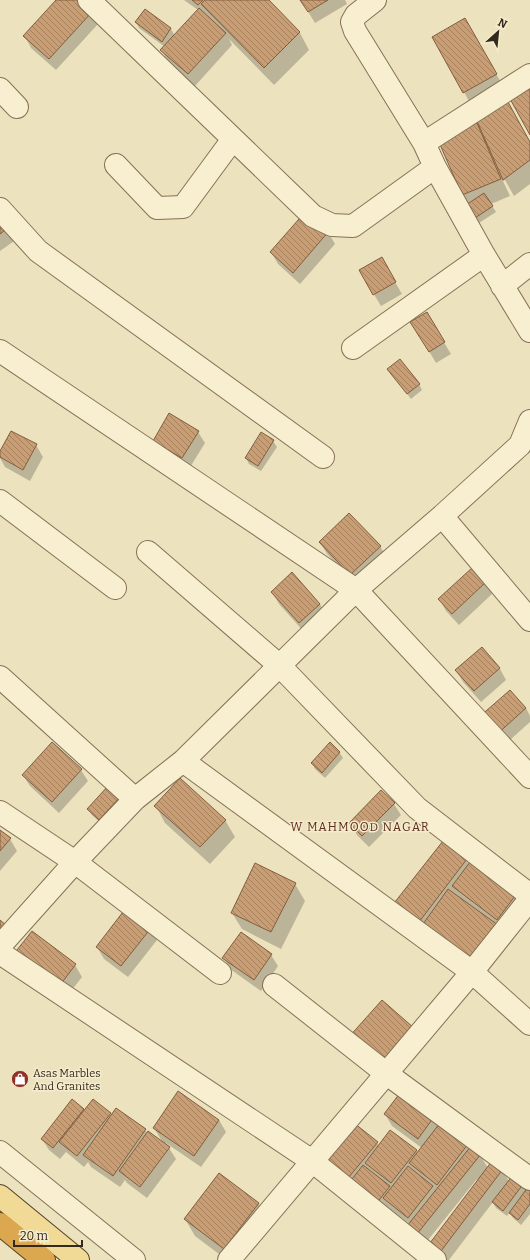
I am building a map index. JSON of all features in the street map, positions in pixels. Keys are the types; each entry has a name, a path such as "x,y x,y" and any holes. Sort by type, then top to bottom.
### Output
{"highway":[{"path":"0,1224 44,1260"}],"main road":[{"path":"0,1196 78,1260"}],"street":[{"path":"89,0 313,216 332,225 353,226 435,167"},
{"path":"375,0 356,15 352,22 355,31 424,143 435,167 484,255 530,331"},
{"path":"424,143 530,75"},
{"path":"0,89 18,107"},
{"path":"116,165 157,208 183,207 233,138"},
{"path":"0,209 38,251 323,457"},
{"path":"353,348 484,255"},
{"path":"502,286 530,264"},
{"path":"0,351 356,590 530,777"},
{"path":"0,946 75,862 136,799 183,761 356,590 442,516 525,450 530,421"},
{"path":"0,501 115,588"},
{"path":"442,516 530,620"},
{"path":"148,552 280,666 417,808 530,895"},
{"path":"0,677 136,799"},
{"path":"183,761 472,972 530,1024"},
{"path":"0,812 75,862 220,973"},
{"path":"229,1260 387,1074 472,972 530,899"},
{"path":"0,953 312,1161 435,1260"},
{"path":"274,985 387,1074 530,1179"},
{"path":"0,1152 134,1260"}],"building":[{"path":"56,0 78,0 92,12 49,59 23,36"},
{"path":"192,0 203,0 198,5"},
{"path":"205,0 269,0 300,32 264,68 201,4"},
{"path":"300,0 328,0 308,12"},
{"path":"199,8 226,33 188,74 160,50"},
{"path":"145,9 171,28 162,42 135,22"},
{"path":"465,18 497,74 463,93 432,37"},
{"path":"530,85 530,135 509,97"},
{"path":"508,102 530,142 530,160 503,180 476,119"},
{"path":"477,123 501,179 462,195 438,140"},
{"path":"484,193 493,206 475,218 466,205"},
{"path":"306,211 329,231 293,273 270,252"},
{"path":"0,213 11,226 0,234"},
{"path":"382,257 396,282 373,295 359,270"},
{"path":"427,312 445,342 429,352 410,322"},
{"path":"400,359 420,384 407,394 387,369"},
{"path":"169,413 199,431 182,458 153,441"},
{"path":"11,431 37,444 23,470 0,457 0,451"},
{"path":"261,432 274,440 258,466 245,458"},
{"path":"349,513 381,546 350,575 319,542"},
{"path":"473,567 486,582 452,614 438,599"},
{"path":"292,572 320,604 299,623 271,592"},
{"path":"482,647 500,668 474,691 455,670"},
{"path":"510,690 526,708 495,736 478,718"},
{"path":"52,742 82,769 52,802 22,775"},
{"path":"330,742 340,752 322,773 311,763"},
{"path":"180,778 226,820 200,847 154,806"},
{"path":"108,786 120,797 99,820 87,809"},
{"path":"381,790 395,803 362,836 349,823"},
{"path":"0,830 11,838 0,851"},
{"path":"443,841 467,859 416,926 391,907"},
{"path":"470,862 515,896 497,920 452,886"},
{"path":"255,863 296,883 271,932 231,913"},
{"path":"448,889 498,925 468,967 418,931"},
{"path":"126,908 151,928 121,966 96,947"},
{"path":"0,920 7,926 0,934"},
{"path":"32,931 76,964 57,989 13,955"},
{"path":"241,932 272,954 254,980 222,958"},
{"path":"382,1000 414,1028 380,1067 348,1038"},
{"path":"403,1089 436,1114 418,1139 384,1114"},
{"path":"178,1091 219,1120 194,1156 153,1128"},
{"path":"72,1099 84,1109 53,1148 41,1139"},
{"path":"93,1099 111,1113 77,1156 59,1142"},
{"path":"116,1108 146,1129 113,1176 83,1155"},
{"path":"354,1123 378,1142 344,1183 321,1164"},
{"path":"440,1123 468,1144 437,1185 409,1163"},
{"path":"390,1130 417,1150 391,1183 365,1163"},
{"path":"148,1131 170,1147 140,1187 119,1171"},
{"path":"471,1146 481,1154 417,1234 407,1226"},
{"path":"492,1161 503,1169 441,1251 430,1243"},
{"path":"363,1165 390,1186 373,1208 345,1188"},
{"path":"408,1166 433,1186 408,1218 383,1198"},
{"path":"219,1173 259,1203 224,1249 184,1219"},
{"path":"513,1175 524,1183 503,1211 492,1202"},
{"path":"528,1187 530,1189 530,1204 518,1220 509,1213"}],"place":[{"name":"Asas Marbles And Granites","path":"20,1079"}],"district":[{"name":"W MAHMOOD NAGAR","path":"360,827"}]}
